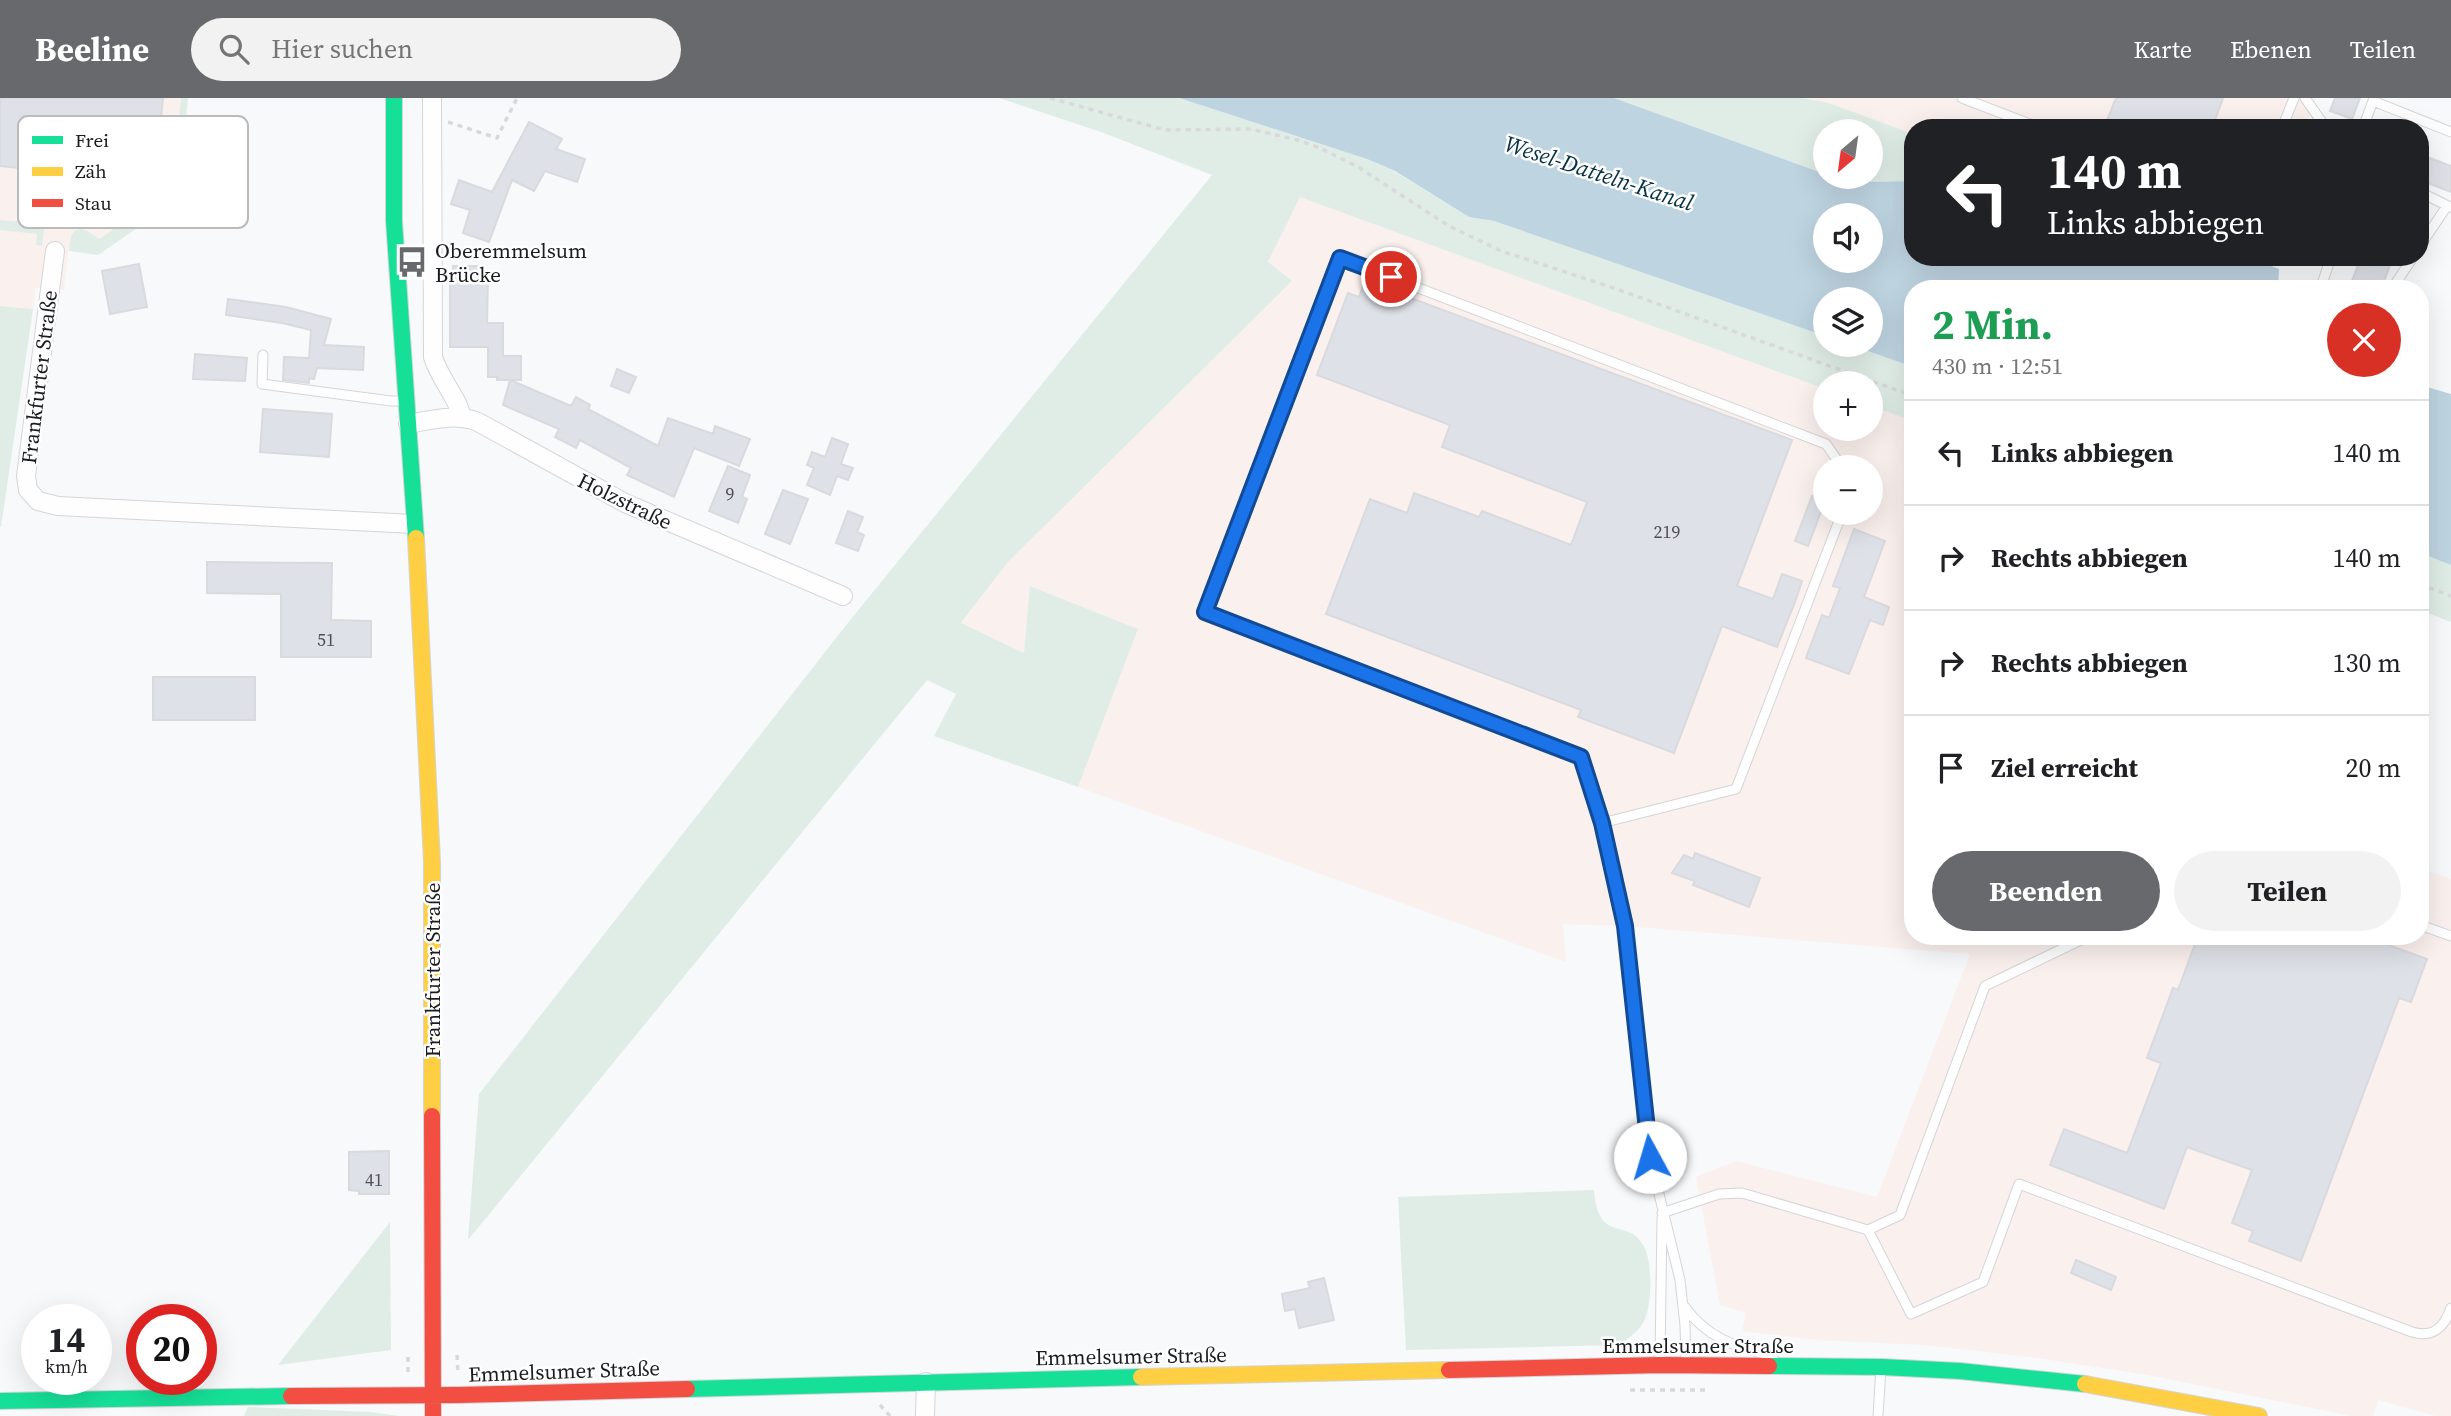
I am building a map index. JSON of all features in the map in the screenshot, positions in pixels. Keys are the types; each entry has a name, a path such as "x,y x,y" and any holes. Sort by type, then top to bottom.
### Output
{"street":[{"name":"Frankfurter Straße","path":"394,98 394,221 421,617 432,862 433,1416"},
{"path":"432,98 433,357 437,371 462,418"},
{"name":"Frankfurter Straße","path":"55,251 26,476 28,490 38,500 58,506 414,524"},
{"name":"Holzstraße","path":"408,424 462,418 478,422 625,503 844,596"},
{"name":"Emmelsumer Straße","path":"0,1401 432,1394 1686,1365 1882,1367 1960,1371 2079,1384 2259,1416"},
{"path":"926,1382 926,1416"}],"lane":[{"path":"1962,98 1988,103 2021,119"},
{"path":"2286,119 2294,98"},
{"path":"2305,98 2320,119"},
{"path":"2366,119 2373,100 2419,119"},
{"path":"2429,123 2451,132"},
{"path":"2429,197 2449,207 2429,234"},
{"path":"1686,1365 1683,1303 1673,1244 1662,1213 1650,1157 1625,926 1602,823 1581,757 1205,612 1340,258 1826,444 1834,455"},
{"path":"263,355 262,384 407,401"},
{"path":"1602,823 1737,789 1837,525"},
{"path":"2429,928 2451,936"},
{"path":"1662,1213 1719,1195 1742,1193 1868,1230 1900,1214 1985,986 2070,945"},
{"path":"1868,1230 1912,1314 1983,1282 2019,1184 2422,1335 2434,1333 2443,1326 2451,1308"},
{"path":"1660,1365 1662,1213"},
{"path":"1683,1303 1691,1315 1716,1338 1734,1346 1811,1366"},
{"path":"1878,1416 1882,1367"}],"path":[{"path":"432,117 496,138 517,98"},
{"path":"1050,98 1165,130 1251,129 1309,144 1358,167 1449,226 1501,251 1608,286 1904,393"},
{"path":"2429,587 2451,596"},
{"path":"407,1394 409,1348"},
{"path":"1628,1390 1712,1390"},
{"path":"876,1402 890,1416"}],"shaded area":[{"path":"0,98 181,98 179,116 18,116 18,221 0,220"},
{"path":"181,98 188,98 186,116 179,116"},
{"path":"999,98 1179,98 1367,159 1394,171 1469,217 1494,221 1813,332 1813,357 1883,356 1904,364 1904,418 1883,410 1883,371 1813,371 1813,385 1300,197 1268,262 1292,281 1008,562 961,623 1024,653 1030,586 1138,629 1078,787 934,736 956,694 927,680 468,1240 479,1094 847,624 1212,175 1101,132"},
{"path":"1614,98 1803,98 1829,103 1872,119 1813,119 1813,170"},
{"path":"1803,98 2316,98 2308,119 1904,119 1904,131 1883,123 1883,119 1872,119 1829,103"},
{"path":"1883,123 1904,131 1904,181 1883,182"},
{"path":"1300,196 1813,385 1813,441 1883,441 1883,410 1904,418 1904,945 2429,945 2429,871 2451,879 2451,1416 2436,1416 2378,1400 2373,1416 2351,1416 2148,1375 2038,1358 1925,1345 1817,1340 1742,1331 1746,1313 1720,1305 1696,1177 1736,1161 1877,1197 1970,954 1625,926 1563,924 1566,962 1078,787 1138,629 1031,586 1024,653 961,624 1008,562 1292,281 1268,263"},
{"path":"0,220 18,221 18,228 43,228 42,246 36,245 37,234 0,230"},
{"path":"39,228 114,228 98,239 70,238 64,290 36,288 33,309 0,306 0,230 38,234"},
{"path":"115,228 137,228 98,255 69,251 71,236 77,230 86,231 99,239"},
{"path":"0,306 33,309 1,527 0,526"},
{"path":"2429,556 2451,565 2451,622 2429,613"},
{"path":"1594,1190 1601,1218 1614,1228 1630,1232 1637,1237 1649,1261 1649,1303 1645,1319 1634,1334 1618,1345 1406,1350 1398,1197"},
{"path":"390,1222 391,1350 278,1365"},
{"path":"248,1407 371,1412 400,1416 244,1416"}],"water":[{"name":"Wesel-Datteln-Kanal","path":"1179,98 1614,98 1813,170 1813,189 1883,189 1883,182 1904,181 1904,266 2271,266 2279,269 2278,280 1904,280 1904,364 1883,356 1883,287 1813,287 1813,332 1494,221 1469,217 1395,171 1367,159"},
{"path":"2429,388 2451,394 2451,565 2429,556"}],"building":[{"path":"0,98 163,98 161,116 18,116 18,168 0,166"},
{"path":"2116,98 2223,98 2215,119 2108,119"},
{"path":"2335,98 2360,98 2352,119 2330,111"},
{"path":"529,122 562,139 556,149 585,159 577,182 545,171 534,191 512,180 489,242 463,233 470,210 451,204 459,180 492,192"},
{"path":"2429,158 2451,166 2451,192 2429,183"},
{"path":"139,264 147,307 110,314 102,271"},
{"path":"453,266 479,266 479,277 488,277 487,323 503,323 503,356 521,356 521,380 497,380 497,377 488,377 488,347 450,347 450,277 453,277"},
{"path":"2358,266 2390,266 2384,280 2352,280"},
{"path":"1365,281 1792,440 1737,586 1773,599 1782,574 1802,581 1795,602 1777,647 1722,626 1674,753 1578,717 1581,710 1326,614 1370,499 1407,513 1414,493 1479,517 1482,511 1571,545 1587,502 1442,447 1450,425 1317,375 1348,293 1359,297"},
{"path":"228,299 286,307 331,319 324,345 364,347 363,370 317,368 314,379 309,378 309,383 283,380 284,357 309,358 311,330 226,315"},
{"path":"195,354 247,358 245,381 193,379"},
{"path":"617,369 636,377 629,393 611,386"},
{"path":"510,380 571,406 576,397 590,405 588,409 658,446 668,418 713,434 715,426 750,439 739,466 694,448 674,497 627,475 631,468 580,440 576,448 555,437 559,429 503,405"},
{"path":"263,409 332,414 329,457 260,452"},
{"path":"832,438 848,444 841,464 853,468 848,480 837,476 830,495 807,485 814,468 807,465 812,452 825,457"},
{"path":"728,466 750,475 742,497 747,499 738,523 709,511"},
{"path":"783,490 808,499 790,544 765,534"},
{"path":"1813,496 1813,525 1816,525 1808,546 1795,541"},
{"path":"848,511 863,517 857,532 864,535 858,551 836,543"},
{"path":"1854,529 1885,541 1864,597 1889,607 1883,625 1870,620 1849,674 1806,658 1822,615 1829,618 1840,588 1833,586"},
{"path":"207,562 332,563 331,620 371,621 371,657 281,657 281,594 207,593"},
{"path":"153,677 255,677 255,720 153,720"},
{"path":"1695,853 1760,878 1749,907 1693,885 1695,881 1672,873 1684,855 1693,859"},
{"path":"2195,945 2389,945 2427,959 2411,1002 2399,998 2301,1261 2249,1241 2253,1231 2232,1223 2252,1170 2187,1147 2164,1209 2050,1165 2064,1129 2127,1153 2161,1063 2147,1058 2173,988 2178,990"},
{"path":"389,1151 389,1194 359,1194 359,1191 349,1190 349,1152"},
{"path":"2076,1260 2116,1277 2111,1290 2071,1273"},
{"path":"1324,1278 1334,1320 1299,1328 1295,1309 1285,1311 1282,1294 1310,1288 1308,1282"}],"traffic: fast":[{"path":"394,98 394,221 416,538"},
{"path":"1769,1366 1960,1371 2085,1384"},
{"path":"687,1389 1141,1377"},
{"path":"0,1401 291,1396"}],"traffic: slow":[{"path":"416,538 432,862 432,1116"},
{"path":"1141,1377 1449,1370"},
{"path":"2085,1384 2259,1416"}],"traffic: jam":[{"path":"432,1116 433,1416"},
{"path":"1449,1370 1660,1365 1769,1366"},
{"path":"291,1396 687,1389"}],"place":[{"name":"Oberemmelsum Brücke","path":"412,262"}],"route":[{"path":"1391,277 1340,258 1205,612 1581,757 1602,823 1625,926 1650,1157"}]}
